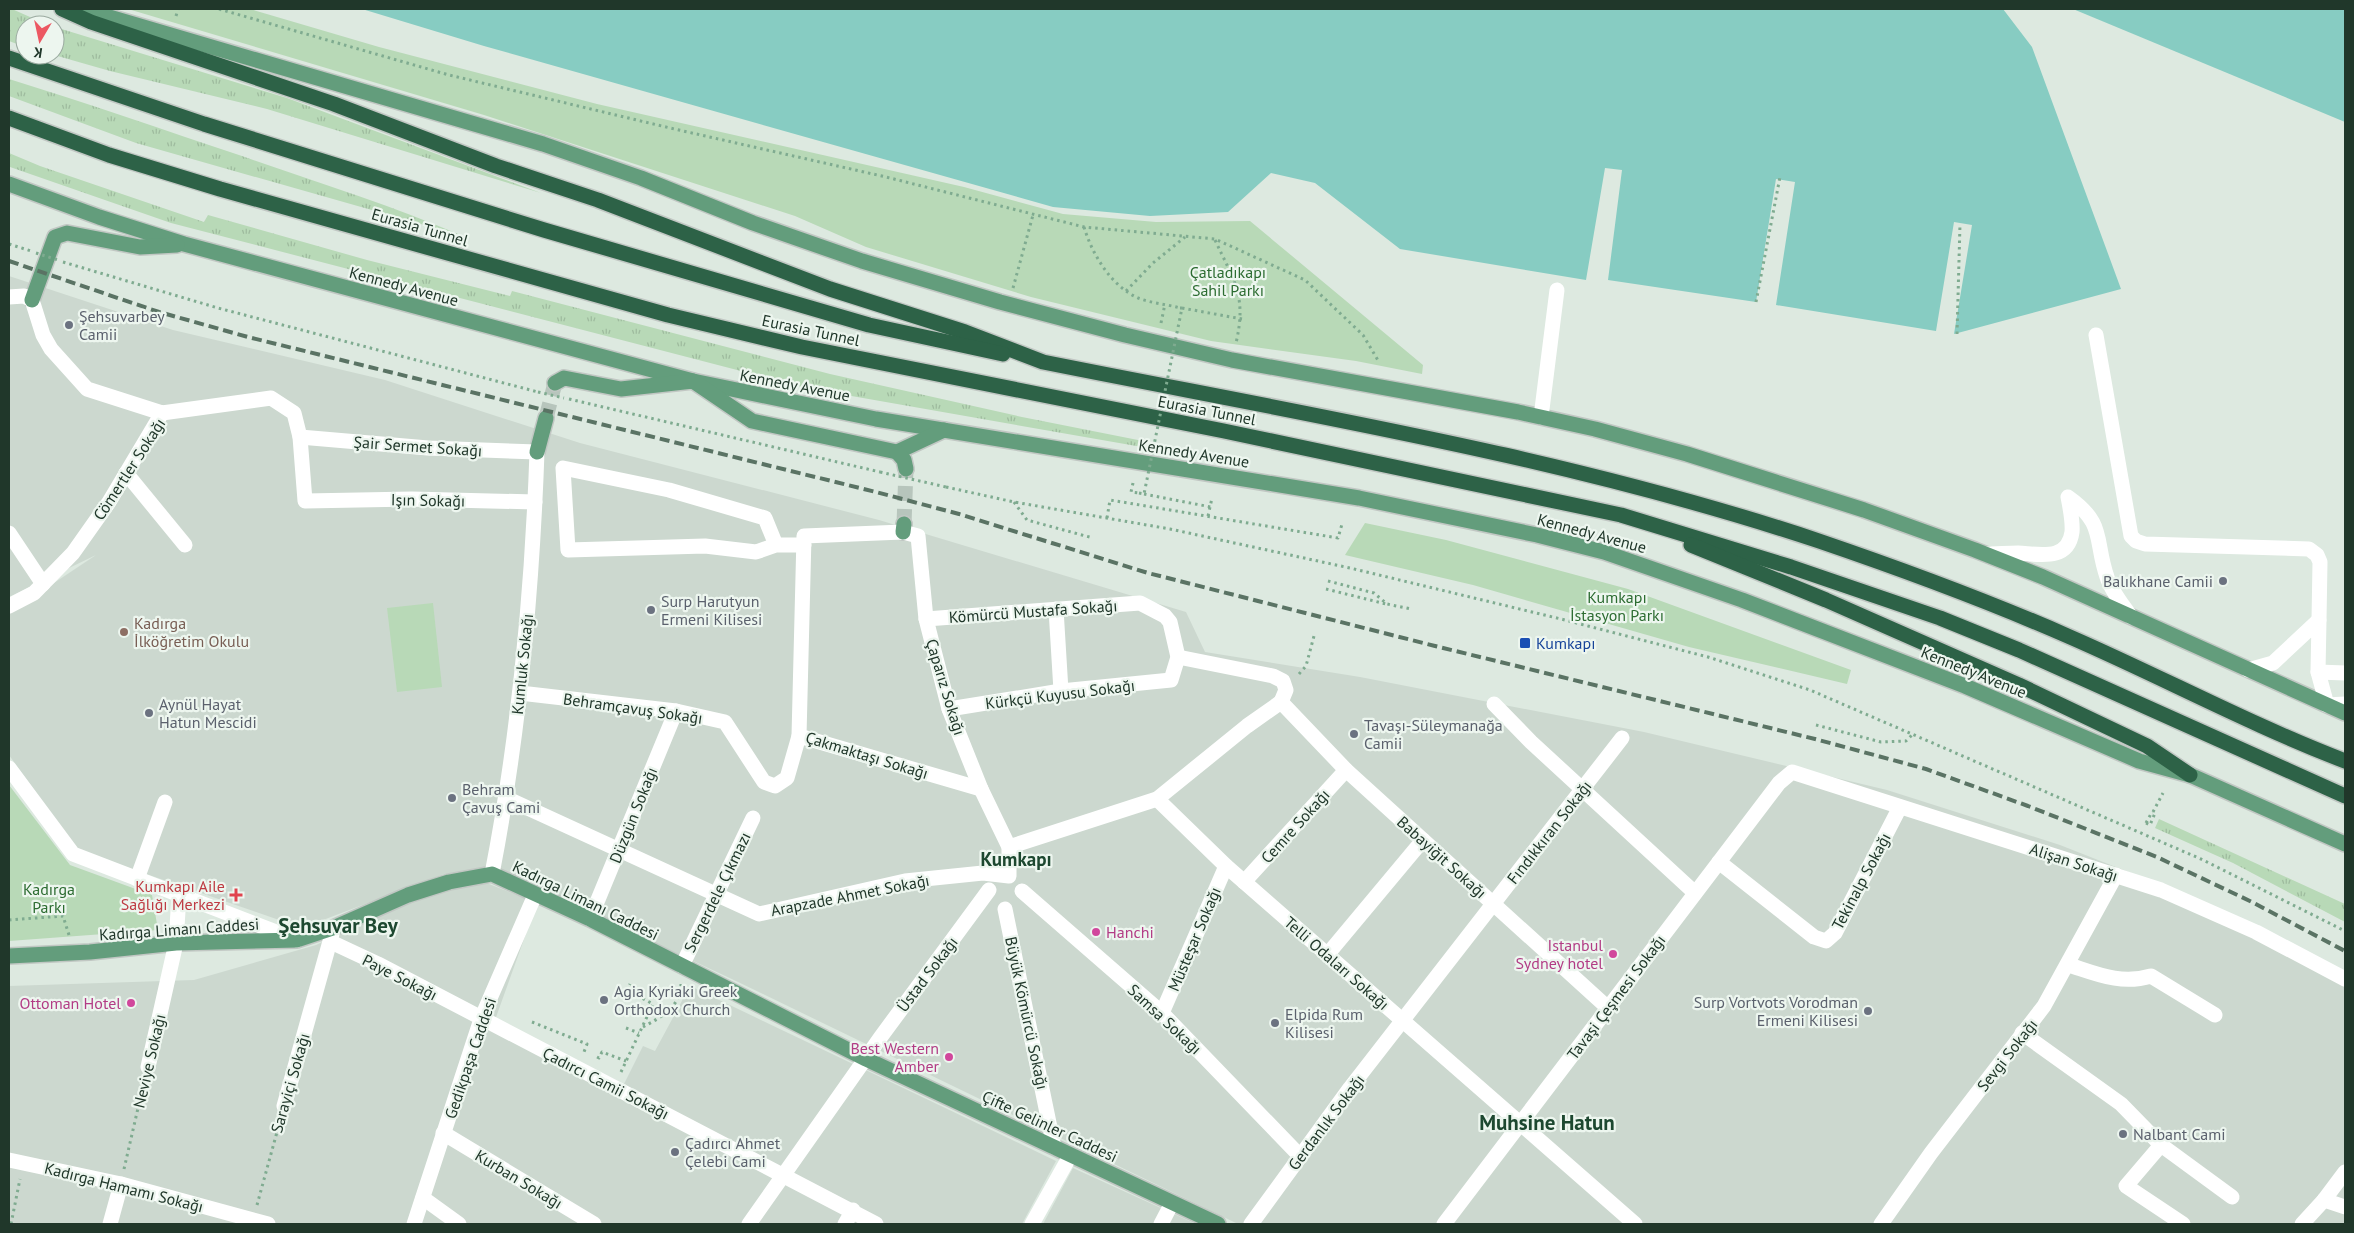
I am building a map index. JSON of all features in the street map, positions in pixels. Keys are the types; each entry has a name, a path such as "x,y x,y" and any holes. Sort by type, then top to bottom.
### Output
{"highway":[{"path":"62,9 91,22 334,104 496,166 607,204 830,289 965,332 1043,362 1550,465 1727,512 1910,573 1982,601 2069,637 2345,761"},
{"name":"Eurasia Tunnel","path":"9,58 204,124 544,230 869,325 1043,362"},
{"name":"Eurasia Tunnel","path":"9,118 109,155 220,189 668,315 802,347 1224,431 1621,515"},
{"path":"1621,515 1826,600 2019,685 2147,746 2190,775"},
{"path":"1621,515 1791,567 1940,618 2019,650 2345,796"}],"main road":[{"path":"82,9 543,144 642,178 753,222 862,261 1000,302 1125,335 1232,360 1437,396 1541,417 1595,429 1687,454 1864,510 2043,576 2345,713"},
{"name":"Kennedy Avenue","path":"9,184 99,217 184,244 693,381 876,419 1359,498 1537,535 1604,552 1742,600 1965,686 2140,761 2190,775 2345,844"},
{"path":"32,300 55,237 67,233 140,248 184,244"},
{"path":"555,383 564,378 621,389 693,381 752,421 897,452 904,460 906,469"},
{"path":"537,452 546,418"},
{"path":"897,452 944,430"},
{"name":"Kadırga Limanı Caddesi","path":"9,956 90,952 176,943 297,940 332,935 408,895 448,882 492,874 590,919 866,1059"},
{"name":"Çifte Gelinler Caddesi","path":"866,1059 1218,1224"}],"street":[{"path":"1541,417 1558,290"},
{"path":"9,297 24,296 32,300 43,335 51,349 87,389 162,413"},
{"path":"2096,335 2126,522 2131,536 2145,544 2309,549 2317,554 2320,562 2318,672 2327,705 2345,704"},
{"name":"Cömertler Sokağı","path":"9,606 34,593 73,553 109,502 162,413 271,398 294,413 300,437 305,501 321,499"},
{"name":"Şair Sermet Sokağı","path":"300,437 428,448 537,452"},
{"name":"Kumluk Sokağı","path":"492,874 506,798 520,693 535,502 537,452"},
{"path":"776,545 765,518 669,490 563,468 568,550 705,546 756,552 776,545 804,541"},
{"path":"126,473 185,545"},
{"path":"1986,554 2018,553 2041,556 2057,554 2067,544 2072,533 2068,497 2092,519 2098,535 2107,579 2131,617"},
{"name":"Işın Sokağı","path":"321,499 535,502"},
{"name":"Çaparız Sokağı","path":"804,541 903,528 918,536 926,619 949,709 981,789 1009,848 1009,876"},
{"path":"9,533 43,584"},
{"name":"Çakmaktaşı Sokağı","path":"804,541 799,736 981,789"},
{"name":"Kömürcü Mustafa Sokağı","path":"926,619 1140,603 1165,616 1170,622 1178,657"},
{"path":"1056,609 1061,692"},
{"path":"2248,670 2273,663 2319,620"},
{"path":"1009,848 1157,799 1247,726 1281,702 1286,690 1283,682 1273,676 1178,657"},
{"name":"Kürkçü Kuyusu Sokağı","path":"949,709 1061,692 1171,680 1178,657"},
{"path":"2318,672 2345,673"},
{"name":"Behramçavuş Sokağı","path":"520,693 676,711 725,722 764,782 775,786 787,778 799,736"},
{"name":"Babayiğit Sokağı","path":"1281,702 1346,770 1608,1008"},
{"path":"1494,704 1531,742 1695,893"},
{"name":"Düzgün Sokağı","path":"590,919 676,711"},
{"name":"Fındıkkıran Sokağı","path":"1403,1022 1622,738"},
{"path":"9,768 73,854 297,940"},
{"name":"Cemre Sokağı","path":"1244,882 1346,770"},
{"name":"Alişan Sokağı","path":"1792,772 2161,890 2256,932 2345,979"},
{"name":"Tavaşi Çeşmesi Sokağı","path":"1444,1224 1695,893 1780,783 1792,772"},
{"name":"Arapzade Ahmet Sokağı","path":"506,798 759,914 905,881 983,873 1009,876"},
{"name":"Telli Odaları Sokağı","path":"1157,799 1226,866 1635,1224"},
{"path":"138,879 165,802"},
{"name":"Tekinalp Sokağı","path":"1719,862 1814,937 1826,941 1836,933 1900,807"},
{"name":"Sergerdele Çıkmazı","path":"682,966 753,818"},
{"path":"1327,955 1423,840"},
{"name":"Müsteşar Sokağı","path":"1162,1013 1226,866"},
{"name":"Sevgi Sokağı","path":"1881,1224 1931,1153 2044,1006 2069,964 2116,875"},
{"path":"1003,876 1009,876 1018,881 1022,891 1016,906 1005,909 1000,908 992,901 989,890 994,881 1003,876"},
{"name":"Üstad Sokağı","path":"749,1224 989,890"},
{"name":"Samsa Sokağı","path":"1022,891 1162,1013 1300,1156"},
{"name":"Neviye Sokağı","path":"148,1067 176,943 179,895"},
{"name":"Gedikpaşa Caddesi","path":"414,1224 481,1019 535,895"},
{"name":"Büyük Kömürcü Sokağı","path":"1005,909 1054,1147"},
{"name":"Paye Sokağı","path":"332,935 378,964 481,1019"},
{"name":"Sarayiçi Sokağı","path":"284,1106 332,935"},
{"path":"2069,964 2120,981 2137,980 2151,976 2215,1015"},
{"name":"Çadırcı Camii Sokağı","path":"481,1019 853,1210 876,1224"},
{"name":"Gerdanlık Sokağı","path":"1251,1224 1300,1156 1403,1022"},
{"path":"2022,1033 2121,1104 2160,1145 2232,1197"},
{"name":"Kurban Sokağı","path":"444,1133 594,1224"},
{"path":"2160,1145 2126,1186 2183,1224"},
{"path":"1032,1224 1070,1156"},
{"name":"Kadırga Hamamı Sokağı","path":"16,1162 121,1184 258,1223"},
{"path":"2302,1224 2324,1200 2345,1172"},
{"path":"110,1224 121,1184"},
{"path":"423,1198 459,1224"},
{"path":"2324,1200 2345,1207"},
{"path":"1161,1224 1172,1203"},
{"path":"845,1224 853,1210"}],"path":[{"path":"176,16 178,9"},
{"path":"219,9 449,75 886,177 1084,227 1215,239 1305,280 1363,335 1379,362"},
{"path":"1756,302 1780,177"},
{"path":"1012,289 1033,215"},
{"path":"1957,334 1960,224"},
{"path":"1084,227 1091,248 1108,272 1126,291 1138,298 1242,319"},
{"path":"1126,291 1153,263 1184,237"},
{"path":"1215,239 1240,294 1242,319 1237,339"},
{"path":"9,244 218,308 538,392 1014,502 1170,529 1350,568 1561,618 1708,657 1810,690 2201,859 2345,931"},
{"path":"1161,323 1165,304"},
{"path":"1144,494 1181,308"},
{"path":"1132,483 1131,492 1210,507"},
{"path":"1208,516 1212,498"},
{"path":"1107,518 1110,500 1338,538 1342,524"},
{"path":"1014,502 1027,520 1093,538"},
{"path":"1328,581 1374,594 1387,604"},
{"path":"1326,589 1411,609"},
{"path":"1306,666 1314,636"},
{"path":"1816,725 1881,742 1906,741 1912,735"},
{"path":"2153,812 2163,793"},
{"path":"9,920 64,916 70,936 78,936"},
{"path":"531,1022 586,1044 584,1052 599,1058 602,1052 625,1063 653,1004 627,990 630,984"},
{"path":"642,1027 668,1014 680,990"},
{"path":"626,1028 639,1033"},
{"name":"Neviye Sokağı","path":"121,1184 148,1067"},
{"name":"Sarayiçi Sokağı","path":"258,1223 284,1106"},
{"path":"11,1224 16,1162"}],"shaded area":[{"path":"9,276 173,330 385,380 580,443 879,520 1186,612 1205,652 1360,677 1644,732 1887,790 2060,845 2197,899 2345,974 2345,1224 1238,1224 736,981 501,871 444,874 302,928 77,850 9,755 9,613 96,555 9,597"},
{"path":"479,880 537,903 495,1020 624,1084 643,1046 655,1051 690,986 1056,1161 1022,1224 9,1224 9,986 194,980 316,945 401,904"},
{"path":"1073,1168 1196,1224 1043,1224"}],"green space":[{"path":"9,9 12,9 26,15 15,15 15,43 9,41"},
{"name":"Çatladıkapı Sahil Parkı","path":"128,9 250,9 379,47 597,104 964,187 1063,214 1156,222 1250,221 1423,365 1422,374 1356,361 1211,341 1031,297 866,247 795,216 484,115"},
{"path":"65,30 287,98 541,193 267,109 65,58"},
{"path":"9,79 353,194 463,236 136,143 9,96"},
{"path":"9,153 40,166 204,222 208,215 367,260 510,296 512,291 830,374 1022,417 1143,441 1142,447 806,388 171,223 10,167"},
{"name":"Kumkapı İstasyon Parkı","path":"1365,523 1446,540 1628,589 1851,670 1847,684 1689,647 1473,585 1345,555"},
{"path":"433,603 442,687 397,692 387,608"},
{"name":"Kadırga Parkı","path":"9,785 70,865 152,895 158,930 9,941"},
{"path":"2159,819 2345,904 2345,922 2233,863 2155,828"}],"water":[{"path":"362,9 2003,9 2032,47 2121,289 1954,334 1972,225 1954,222 1936,331 1776,305 1795,182 1776,179 1756,302 1608,280 1622,170 1605,168 1586,280 1400,249 1315,183 1271,173 1228,212 1150,216 1053,207 484,46"},
{"path":"2073,9 2345,9 2345,122"}],"tunnel":[{"path":"546,418 555,383"},
{"path":"904,524 906,469"}],"railway":[{"path":"9,261 159,312 248,337 876,492 959,514 1148,573 1435,646 1815,739 1926,769 2028,806 2157,857 2252,902 2345,951"}],"place":[{"name":"Şehsuvarbey Camii","path":"69,325"},
{"name":"Balıkhane Camii","path":"2223,581"},
{"name":"Surp Harutyun Ermeni Kilisesi","path":"651,610"},
{"name":"Kadırga İlköğretim Okulu","path":"124,632"},
{"name":"Kumkapı","path":"1525,643"},
{"name":"Aynül Hayat Hatun Mescidi","path":"149,713"},
{"name":"Tavaşı-Süleymanağa Camii","path":"1354,734"},
{"name":"Behram Çavuş Cami","path":"452,798"},
{"name":"Kumkapı Aile Sağlığı Merkezi","path":"236,895"},
{"name":"Hanchi","path":"1096,932"},
{"name":"Istanbul Sydney hotel","path":"1613,954"},
{"name":"Agia Kyriaki Greek Orthodox Church","path":"604,1000"},
{"name":"Ottoman Hotel","path":"131,1003"},
{"name":"Surp Vortvots Vorodman Ermeni Kilisesi","path":"1868,1011"},
{"name":"Elpida Rum Kilisesi","path":"1275,1023"},
{"name":"Best Western Amber","path":"949,1057"},
{"name":"Nalbant Cami","path":"2123,1134"},
{"name":"Çadırcı Ahmet Çelebi Cami","path":"675,1152"}],"district":[{"name":"Kumkapı","path":"1016,859"},
{"name":"Şehsuvar Bey","path":"338,926"},
{"name":"Muhsine Hatun","path":"1547,1123"}]}
